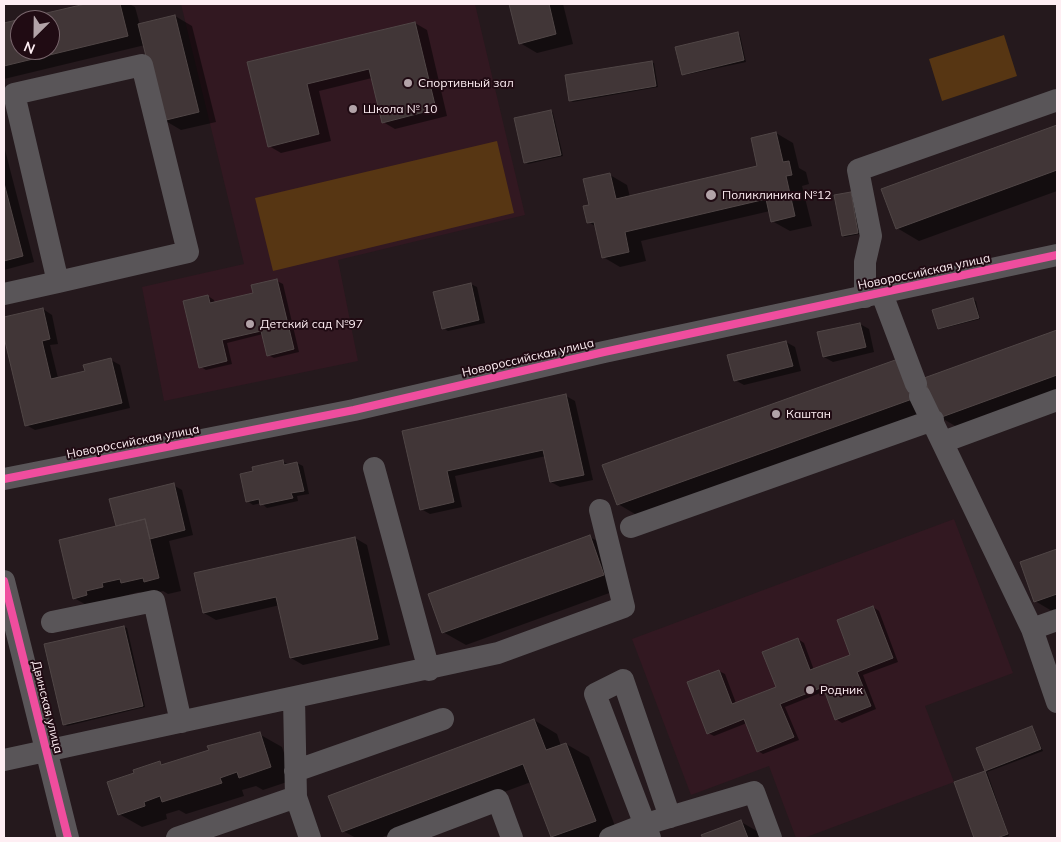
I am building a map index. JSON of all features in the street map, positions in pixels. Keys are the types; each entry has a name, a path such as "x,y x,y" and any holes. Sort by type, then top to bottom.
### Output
{"street":[{"path":"4,294 58,282 188,252 142,65 14,94 58,282"},
{"path":"1057,100 858,170 870,236 865,262 873,295 1032,629 1057,702"},
{"name":"Новороссийская улица","path":"4,478 354,410 594,355 1057,255"},
{"path":"944,442 1057,400"},
{"path":"632,528 933,420"},
{"path":"374,468 429,670"},
{"path":"4,760 429,670 498,653 624,607 600,510"},
{"name":"Двинская улица","path":"4,581 68,838"},
{"path":"52,622 154,601 181,722"},
{"path":"1032,629 1057,620"},
{"path":"648,831 595,694 623,680 670,817"},
{"path":"294,698 296,797 310,838"},
{"path":"295,771 443,719"},
{"path":"610,838 648,831 670,817 754,792 771,838"},
{"path":"177,838 296,797"},
{"path":"398,838 498,800 512,838"}],"shaded area":[{"name":"Школа № 10","path":"181,4 475,4 525,215 338,260 358,361 164,401 142,287 244,264"},
{"path":"1004,35 1017,76 942,101 929,59"},
{"path":"497,141 514,213 273,271 255,198"},
{"name":"Родник","path":"954,519 1013,673 925,706 954,782 804,838 796,838 769,766 691,795 632,639"}],"building":[{"path":"85,4 120,4 128,36 60,52 59,10"},
{"path":"509,4 549,4 556,34 519,44"},
{"path":"175,15 199,112 162,121 138,24"},
{"path":"10,22 10,60 29,60 4,66 4,23"},
{"path":"415,22 436,109 382,123 369,69 307,84 319,134 268,147 247,62"},
{"path":"738,32 744,60 682,75 675,47"},
{"path":"652,61 656,86 569,101 565,75"},
{"path":"551,110 561,155 524,163 514,118"},
{"path":"1057,125 1057,170 896,229 881,189"},
{"name":"Поликлиника №12","path":"776,132 783,162 789,161 792,175 786,176 795,216 771,222 766,199 625,232 629,252 602,258 594,222 587,223 583,206 589,205 583,179 610,173 616,199 757,166 751,138"},
{"path":"4,183 23,256 4,261"},
{"path":"851,192 858,233 842,236 834,195"},
{"name":"Детский сад №97","path":"277,279 294,349 267,356 261,331 222,340 227,361 199,368 183,301 208,295 210,303 253,293 251,285"},
{"path":"471,283 479,320 442,329 433,292"},
{"path":"973,298 979,318 938,329 932,310"},
{"path":"43,308 50,339 42,341 51,379 85,371 83,365 111,358 122,403 25,426 4,337 4,317"},
{"path":"860,323 866,347 823,357 817,332"},
{"path":"1057,330 1057,375 939,418 924,378"},
{"path":"786,341 793,366 734,381 727,355"},
{"path":"898,359 925,381 929,393 617,505 602,465"},
{"path":"566,394 584,475 550,482 543,450 447,471 454,502 420,510 402,431"},
{"path":"283,460 284,465 297,462 304,491 291,493 293,498 260,505 259,499 246,502 240,474 253,471 252,467"},
{"path":"174,483 185,530 150,539 145,519 116,526 109,499"},
{"path":"145,519 159,578 144,582 143,578 121,583 120,579 102,583 103,587 86,591 87,595 73,599 59,540"},
{"path":"590,535 604,575 442,633 428,594"},
{"path":"355,537 378,639 290,658 276,597 203,613 194,573"},
{"path":"1057,549 1057,594 1034,602 1020,562"},
{"path":"873,606 893,658 857,672 871,706 835,720 823,687 780,704 794,737 757,752 744,719 707,734 687,682 719,670 732,704 776,687 762,652 798,638 810,670 850,655 837,620"},
{"path":"124,626 143,706 63,725 44,644"},
{"path":"534,719 546,750 566,743 596,821 551,837 523,764 342,832 328,796"},
{"path":"1032,726 1041,749 985,771 976,748"},
{"path":"260,732 271,767 239,778 237,772 220,778 222,783 162,802 160,796 144,802 145,806 118,815 107,782 134,773 133,770 160,761 161,765 209,750 207,746"},
{"path":"985,771 1008,834 997,838 974,838 954,782"},
{"path":"741,820 748,838 703,838 701,835"}],"cycle path":[{"path":"4,479 354,410 604,352 1057,255"},
{"path":"4,581 68,838"}],"place":[{"name":"Спортивный зал","path":"408,83"},
{"name":"Школа № 10","path":"353,109"},
{"name":"Поликлиника №12","path":"711,195"},
{"name":"Детский сад №97","path":"250,324"},
{"name":"Каштан","path":"776,414"},
{"name":"Родник","path":"810,690"}]}
